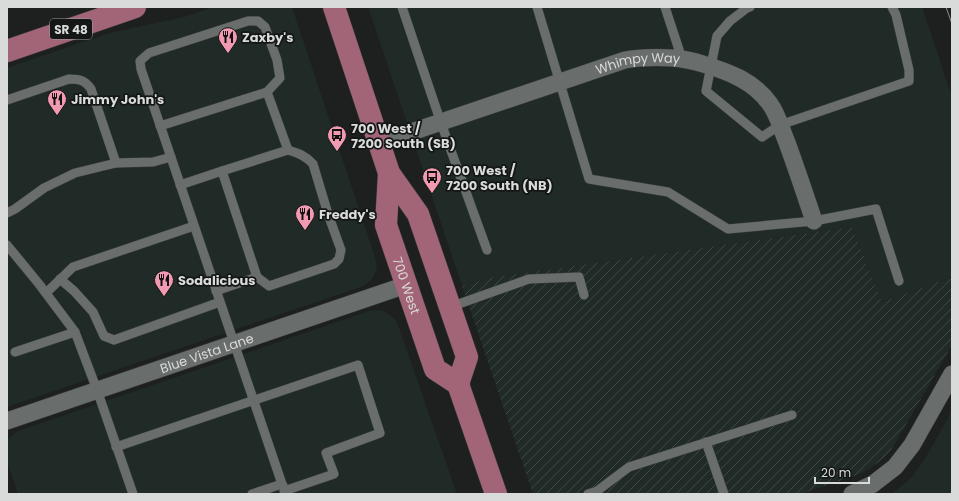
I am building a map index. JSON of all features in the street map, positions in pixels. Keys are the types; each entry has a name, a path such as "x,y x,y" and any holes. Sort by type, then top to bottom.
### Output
{"main road":[{"name":"SR 48","path":"7,51 135,7"},
{"name":"700 West","path":"334,7 389,173 418,214 468,357 458,384 435,369 386,225 389,173"},
{"path":"458,384 496,494"}],"street":[{"name":"Whimpy Way","path":"379,143 625,60 653,57 682,59 735,75 752,86 771,104 793,160 814,221"},
{"name":"Blue Vista Lane","path":"7,421 406,285"},
{"path":"852,494 873,484 895,467 912,445 952,374"}],"lane":[{"path":"402,7 441,123 487,250"},
{"path":"536,7 589,180 668,192 728,229 814,221 876,209 899,281"},
{"path":"664,7 682,59"},
{"path":"750,7 730,21 717,36 706,91 762,136 780,125 909,81 909,70 896,15 892,7"},
{"path":"160,126 267,92 280,78 277,60 265,27 258,21 248,21 149,53 140,61 141,69 160,126 284,489"},
{"path":"7,100 69,79 79,79 87,84 91,89 116,163"},
{"path":"267,92 288,150"},
{"path":"180,185 222,171 288,150 307,157 313,164 328,214 341,250 339,259 334,264 269,286 257,277 222,171"},
{"path":"7,213 44,188 76,174 116,163 154,162 171,157"},
{"path":"46,293 73,267 194,226"},
{"path":"7,245 75,332 133,494"},
{"path":"216,291 257,277"},
{"path":"450,307 530,279 579,278 584,296"},
{"path":"60,279 74,291 93,312 104,336 114,340 220,302"},
{"path":"15,352 75,332"},
{"path":"116,447 358,365 380,433 326,453 334,474 284,489 252,494"},
{"path":"588,494 596,491 628,467 792,415"},
{"path":"706,442 724,494"}],"shaded area":[{"path":"213,7 292,7 375,257 377,268 373,278 365,285 358,288 7,407 7,68 109,33 184,17"},
{"path":"368,7 922,7 952,97 952,277 882,302 852,227 488,278 462,286"},
{"path":"852,227 882,302 952,277 952,345 896,442 884,458 860,474 801,494 533,494 462,286 488,278"},
{"path":"372,310 384,311 397,322 457,494 18,494 7,461 7,442 10,437 18,431"},
{"path":"952,411 952,494 891,494 909,480 917,470 925,459"}],"tram line":[{"path":"946,7 952,24"}],"place":[{"name":"Zaxby's","path":"228,54"},
{"name":"Jimmy John's","path":"57,116"},
{"name":"700 West / 7200 South (SB)","path":"337,152"},
{"name":"700 West / 7200 South (NB)","path":"432,194"},
{"name":"Freddy's","path":"305,231"},
{"name":"Sodalicious","path":"164,297"}]}
